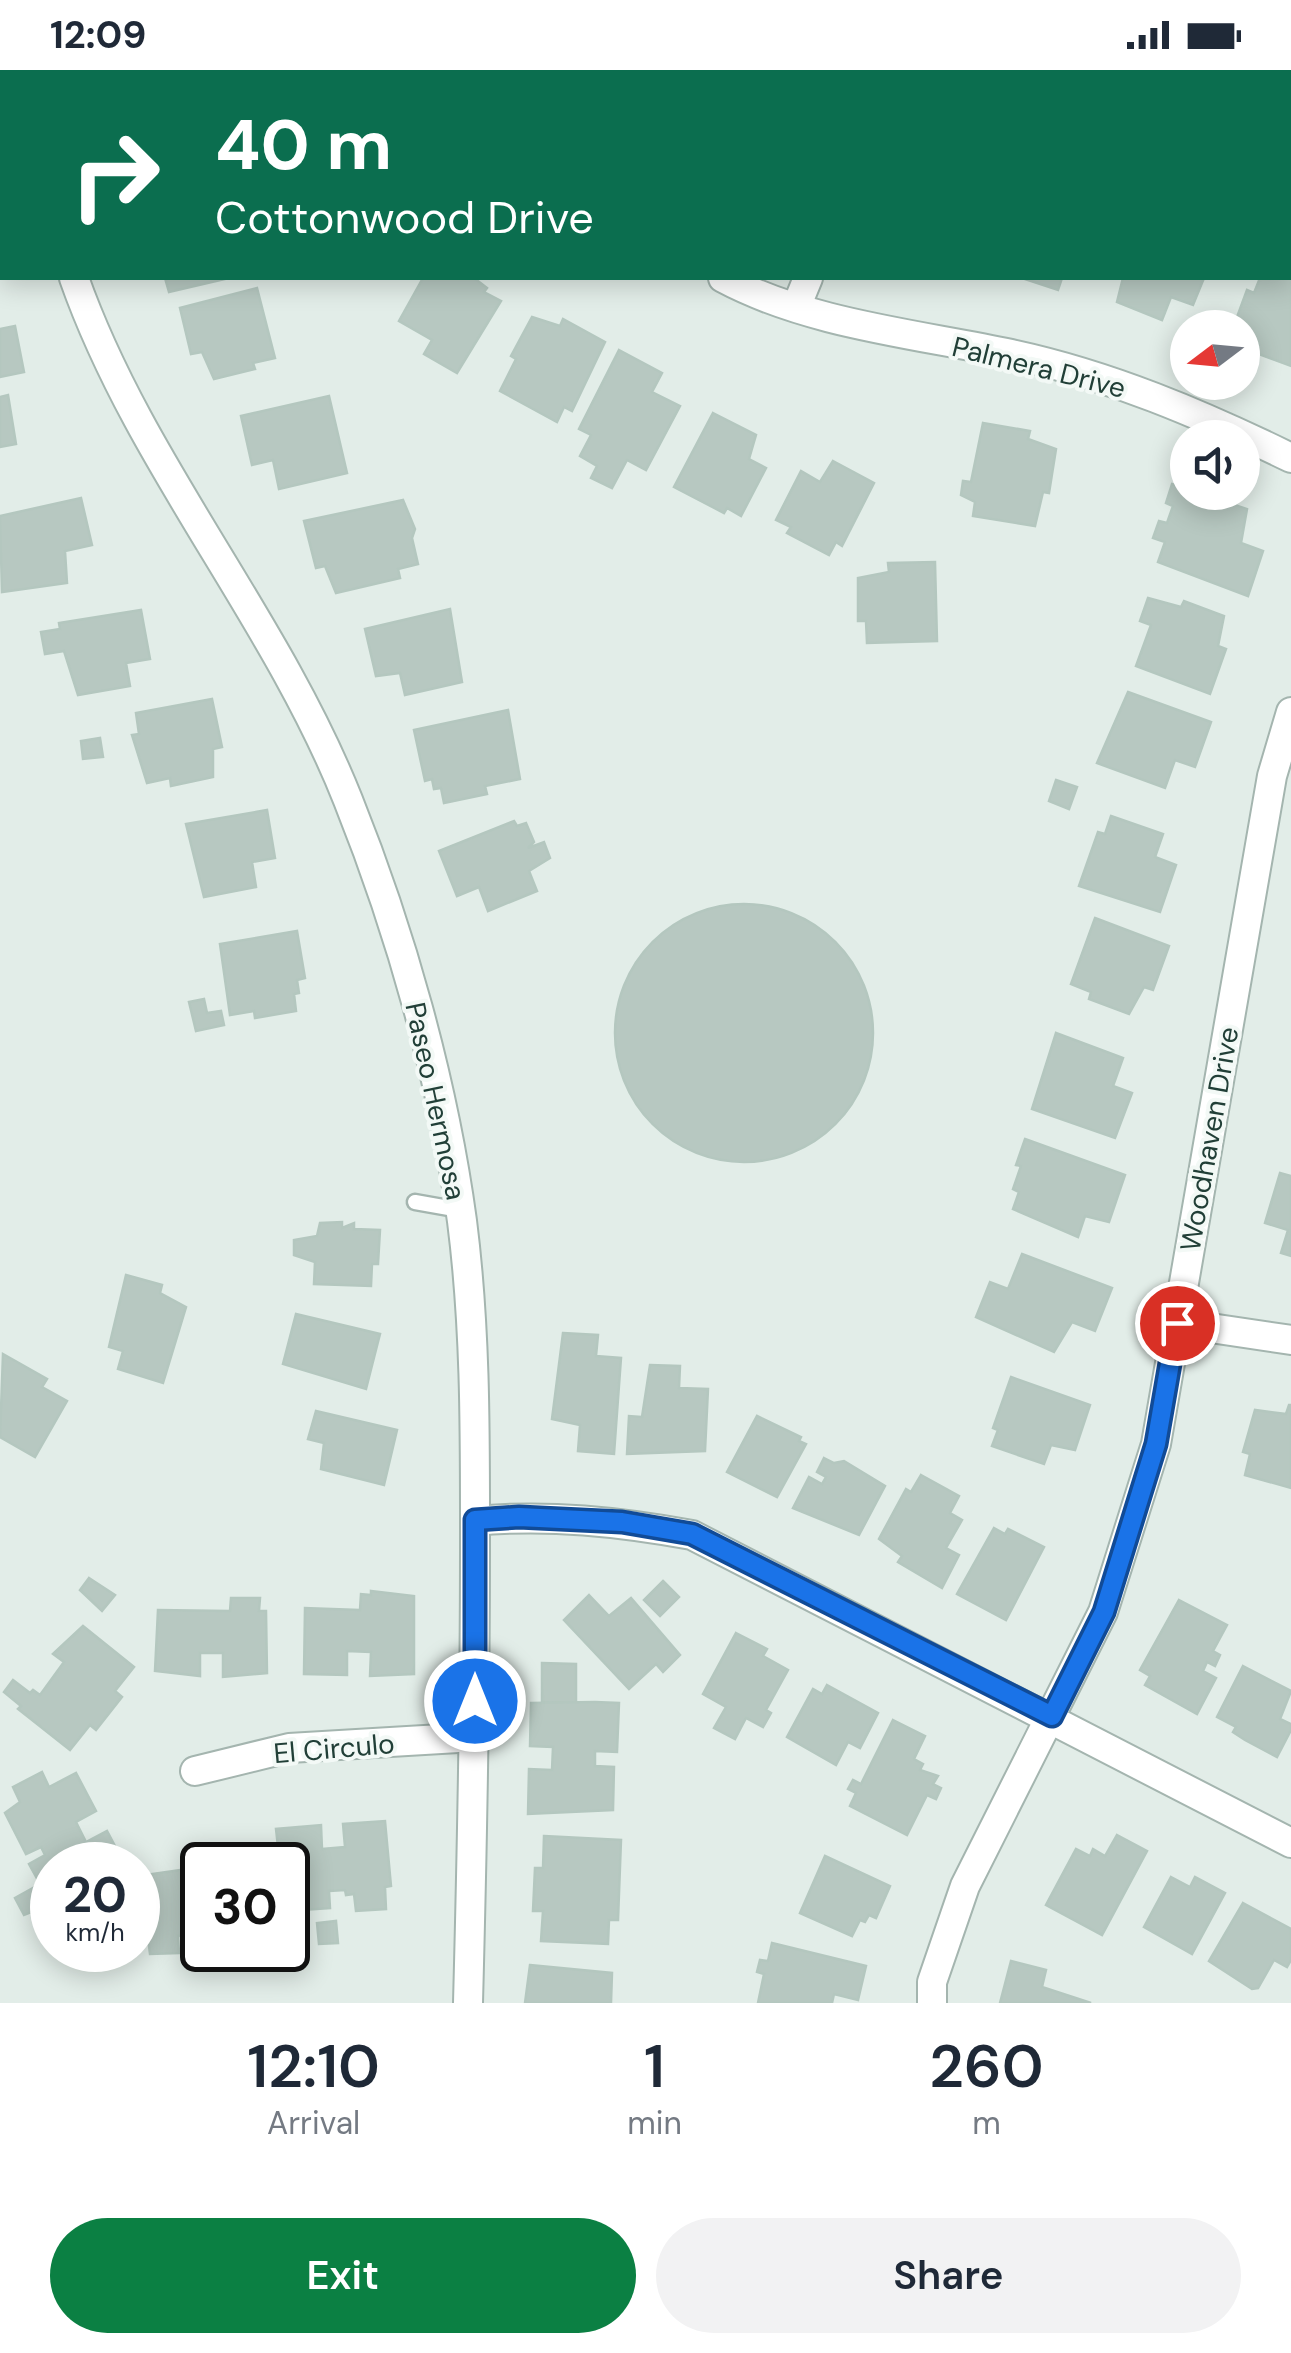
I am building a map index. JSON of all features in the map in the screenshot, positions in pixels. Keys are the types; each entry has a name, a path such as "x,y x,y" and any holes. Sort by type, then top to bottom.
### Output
{"street":[{"name":"Paseo Hermosa","path":"75,280 151,450 258,622 348,798 425,1029 460,1210 474,1351 475,1737 468,2003"},
{"name":"Palmera Drive","path":"729,280 887,333 1014,355 1186,407 1291,458"},
{"path":"798,305 807,280"},
{"name":"Woodhaven Drive","path":"932,2003 932,1982 964,1886 1104,1612 1156,1444 1272,776 1291,712"},
{"path":"1177,1323 1291,1340"},
{"path":"475,1520 519,1517 622,1522 692,1534 1052,1716 1291,1844"},
{"name":"El Circulo","path":"195,1771 289,1748 475,1737"}],"lane":[{"path":"414,1202 460,1210"}],"building":[{"path":"166,280 220,280 169,292"},
{"path":"422,280 477,280 487,288 484,292 501,301 457,373 424,354 432,340 399,321"},
{"path":"1028,280 1061,280 1058,290"},
{"path":"1122,280 1203,280 1193,305 1171,297 1162,320 1117,302"},
{"path":"1259,280 1291,280 1291,366 1260,354 1260,310 1240,310 1247,290 1254,293"},
{"path":"257,288 275,358 253,363 255,369 214,379 202,352 191,354 180,308"},
{"path":"532,317 560,326 563,319 605,342 572,411 564,407 557,422 500,391 516,359 511,356"},
{"path":"15,326 24,372 0,377 0,329"},
{"path":"619,350 662,373 652,392 680,406 646,470 627,460 612,488 591,478 597,466 580,456 591,435 579,429"},
{"path":"8,395 16,444 0,447 0,397"},
{"path":"329,396 347,473 279,489 273,460 252,465 241,416"},
{"path":"713,413 756,435 749,459 766,468 741,516 727,508 724,513 674,487"},
{"path":"983,423 1030,431 1028,439 1056,449 1049,493 1043,492 1035,526 973,516 975,502 961,495 963,481 971,482"},
{"path":"833,461 874,483 842,546 836,542 829,555 787,533 791,527 776,520 801,471 820,482"},
{"path":"81,498 92,545 65,551 67,583 2,592 0,516"},
{"path":"403,500 415,529 412,538 418,564 398,569 400,578 336,593 325,566 316,568 304,521"},
{"path":"1172,510 1247,510 1241,543 1263,551 1248,596 1158,562 1165,542 1153,538 1159,521 1167,523"},
{"path":"935,562 937,641 867,643 866,621 858,621 858,578 889,572 888,563"},
{"path":"1148,598 1181,607 1184,601 1224,616 1218,646 1226,649 1210,694 1136,666 1151,625 1140,621"},
{"path":"450,609 462,682 405,695 400,673 376,676 365,629"},
{"path":"141,610 150,659 126,663 130,686 78,695 64,651 45,654 41,632 60,629 59,623"},
{"path":"1128,692 1211,722 1195,767 1175,760 1165,788 1097,763"},
{"path":"212,699 222,747 213,749 213,777 171,786 170,778 147,783 132,735 139,734 136,713"},
{"path":"508,710 520,779 485,786 487,794 444,803 441,788 434,789 432,779 425,781 414,730"},
{"path":"100,738 103,757 83,759 81,741"},
{"path":"1056,780 1077,787 1069,809 1049,801"},
{"path":"267,810 275,858 252,862 256,887 204,897 186,824"},
{"path":"1111,816 1163,834 1155,857 1176,865 1160,912 1079,886 1098,832 1105,834"},
{"path":"514,821 517,826 526,823 534,842 528,848 544,842 550,858 529,871 537,891 488,911 479,887 457,896 439,851"},
{"path":"744,904 794,913 836,941 864,983 873,1033 864,1083 836,1125 794,1153 744,1162 694,1153 652,1125 624,1083 615,1033 624,983 652,941 694,913"},
{"path":"1095,918 1169,946 1153,990 1144,987 1129,1014 1089,999 1091,992 1071,984"},
{"path":"297,931 305,978 297,980 296,1011 255,1018 254,1011 230,1015 220,944"},
{"path":"204,999 207,1013 221,1011 224,1025 196,1031 189,1002"},
{"path":"1056,1033 1123,1058 1113,1086 1132,1093 1115,1138 1032,1109"},
{"path":"1025,1139 1125,1175 1109,1222 1085,1216 1078,1237 1013,1209 1019,1192 1013,1189 1021,1166 1016,1165"},
{"path":"1280,1173 1291,1176 1291,1256 1281,1253 1288,1230 1265,1223"},
{"path":"342,1222 342,1228 354,1223 354,1229 380,1230 378,1264 372,1264 371,1286 314,1284 315,1262 294,1255 294,1240 317,1236 320,1223"},
{"path":"1022,1254 1112,1288 1095,1331 1072,1322 1054,1352 976,1317 990,1282 1008,1289"},
{"path":"126,1275 162,1285 160,1293 186,1307 163,1383 118,1369 123,1351 109,1347"},
{"path":"296,1314 380,1334 366,1389 283,1364"},
{"path":"563,1333 598,1335 596,1356 621,1358 614,1454 578,1451 580,1425 552,1419"},
{"path":"3,1354 47,1379 42,1387 67,1401 35,1457 0,1437"},
{"path":"650,1365 680,1366 679,1388 708,1389 705,1451 627,1454 629,1416 642,1417"},
{"path":"1011,1377 1090,1405 1075,1450 1051,1445 1044,1464 992,1446 998,1430 993,1428"},
{"path":"1289,1405 1291,1488 1245,1475 1250,1454 1243,1452 1255,1410 1286,1414"},
{"path":"316,1411 397,1430 384,1485 321,1469 324,1443 308,1439"},
{"path":"757,1416 801,1437 799,1441 806,1444 777,1497 727,1472"},
{"path":"824,1458 834,1463 844,1461 885,1486 859,1535 793,1508 809,1477 822,1484 826,1477 817,1472"},
{"path":"921,1475 959,1496 950,1513 962,1520 946,1548 959,1555 942,1588 898,1562 902,1556 879,1539 906,1489 911,1492"},
{"path":"994,1528 1005,1534 1008,1529 1044,1547 1006,1620 957,1594"},
{"path":"89,1578 115,1595 102,1611 80,1590"},
{"path":"663,1581 679,1597 660,1616 644,1600"},
{"path":"371,1591 414,1596 414,1674 370,1676 371,1652 347,1651 347,1675 304,1674 305,1608 360,1610 361,1594 371,1595"},
{"path":"589,1595 609,1616 631,1598 680,1655 663,1672 656,1664 629,1689 564,1620"},
{"path":"231,1598 260,1598 259,1611 266,1611 267,1673 223,1677 223,1653 200,1653 200,1676 155,1671 158,1610 230,1611"},
{"path":"1179,1600 1227,1625 1213,1651 1220,1655 1215,1666 1207,1662 1203,1671 1216,1678 1197,1714 1145,1685 1150,1676 1140,1670"},
{"path":"83,1626 134,1667 115,1691 122,1697 96,1730 90,1725 70,1750 18,1709 21,1706 4,1692 13,1680 30,1693 33,1690 40,1695 64,1662 53,1654"},
{"path":"736,1633 767,1649 763,1656 788,1670 766,1710 771,1713 763,1727 746,1718 735,1739 714,1728 726,1707 703,1694"},
{"path":"542,1663 576,1664 576,1703 542,1702"},
{"path":"1243,1666 1291,1691 1280,1719 1291,1724 1291,1730 1277,1757 1233,1732 1236,1727 1217,1717"},
{"path":"827,1685 878,1713 860,1748 848,1742 836,1765 787,1737 813,1689 822,1694"},
{"path":"531,1703 619,1703 617,1752 595,1751 595,1766 614,1767 613,1810 528,1814 529,1769 552,1770 553,1747 530,1746"},
{"path":"893,1720 925,1736 914,1759 923,1764 920,1770 938,1776 933,1784 941,1788 936,1799 927,1795 907,1835 850,1806 856,1793 848,1789 853,1780 861,1784"},
{"path":"42,1772 49,1787 76,1773 96,1811 76,1822 86,1842 30,1842 30,1852 26,1854 5,1813 20,1802 13,1787"},
{"path":"385,1821 391,1886 385,1887 386,1909 356,1911 354,1894 346,1895 345,1890 329,1891 330,1908 310,1909 310,1842 277,1842 276,1829 321,1825 322,1849 345,1847 343,1824"},
{"path":"107,1831 113,1842 86,1842"},
{"path":"1117,1835 1147,1851 1102,1935 1046,1905 1076,1849 1090,1856 1093,1849 1105,1856"},
{"path":"544,1836 621,1840 618,1920 609,1920 608,1944 541,1941 543,1911 533,1911 535,1868 543,1868"},
{"path":"825,1856 890,1886 876,1918 869,1915 865,1922 860,1920 852,1936 800,1913"},
{"path":"180,1870 179,1953 160,1954 160,1873"},
{"path":"1171,1877 1190,1887 1195,1877 1225,1893 1192,1954 1144,1927"},
{"path":"30,1890 30,1913 24,1915 15,1898"},
{"path":"1243,1903 1291,1929 1291,1960 1287,1967 1274,1960 1258,1988 1252,1989 1209,1961"},
{"path":"336,1921 338,1943 319,1944 317,1923"},
{"path":"772,1943 866,1966 858,2000 834,1994 832,2003 758,2003 764,1974 757,1972 760,1960 768,1961"},
{"path":"1011,1961 1046,1970 1042,1987 1091,2003 1000,2003"},
{"path":"530,1965 612,1973 611,2003 525,2003"}],"route":[{"path":"475,1701 475,1520 519,1517 622,1522 692,1534 1052,1716 1104,1612 1156,1444 1177,1323"}]}
